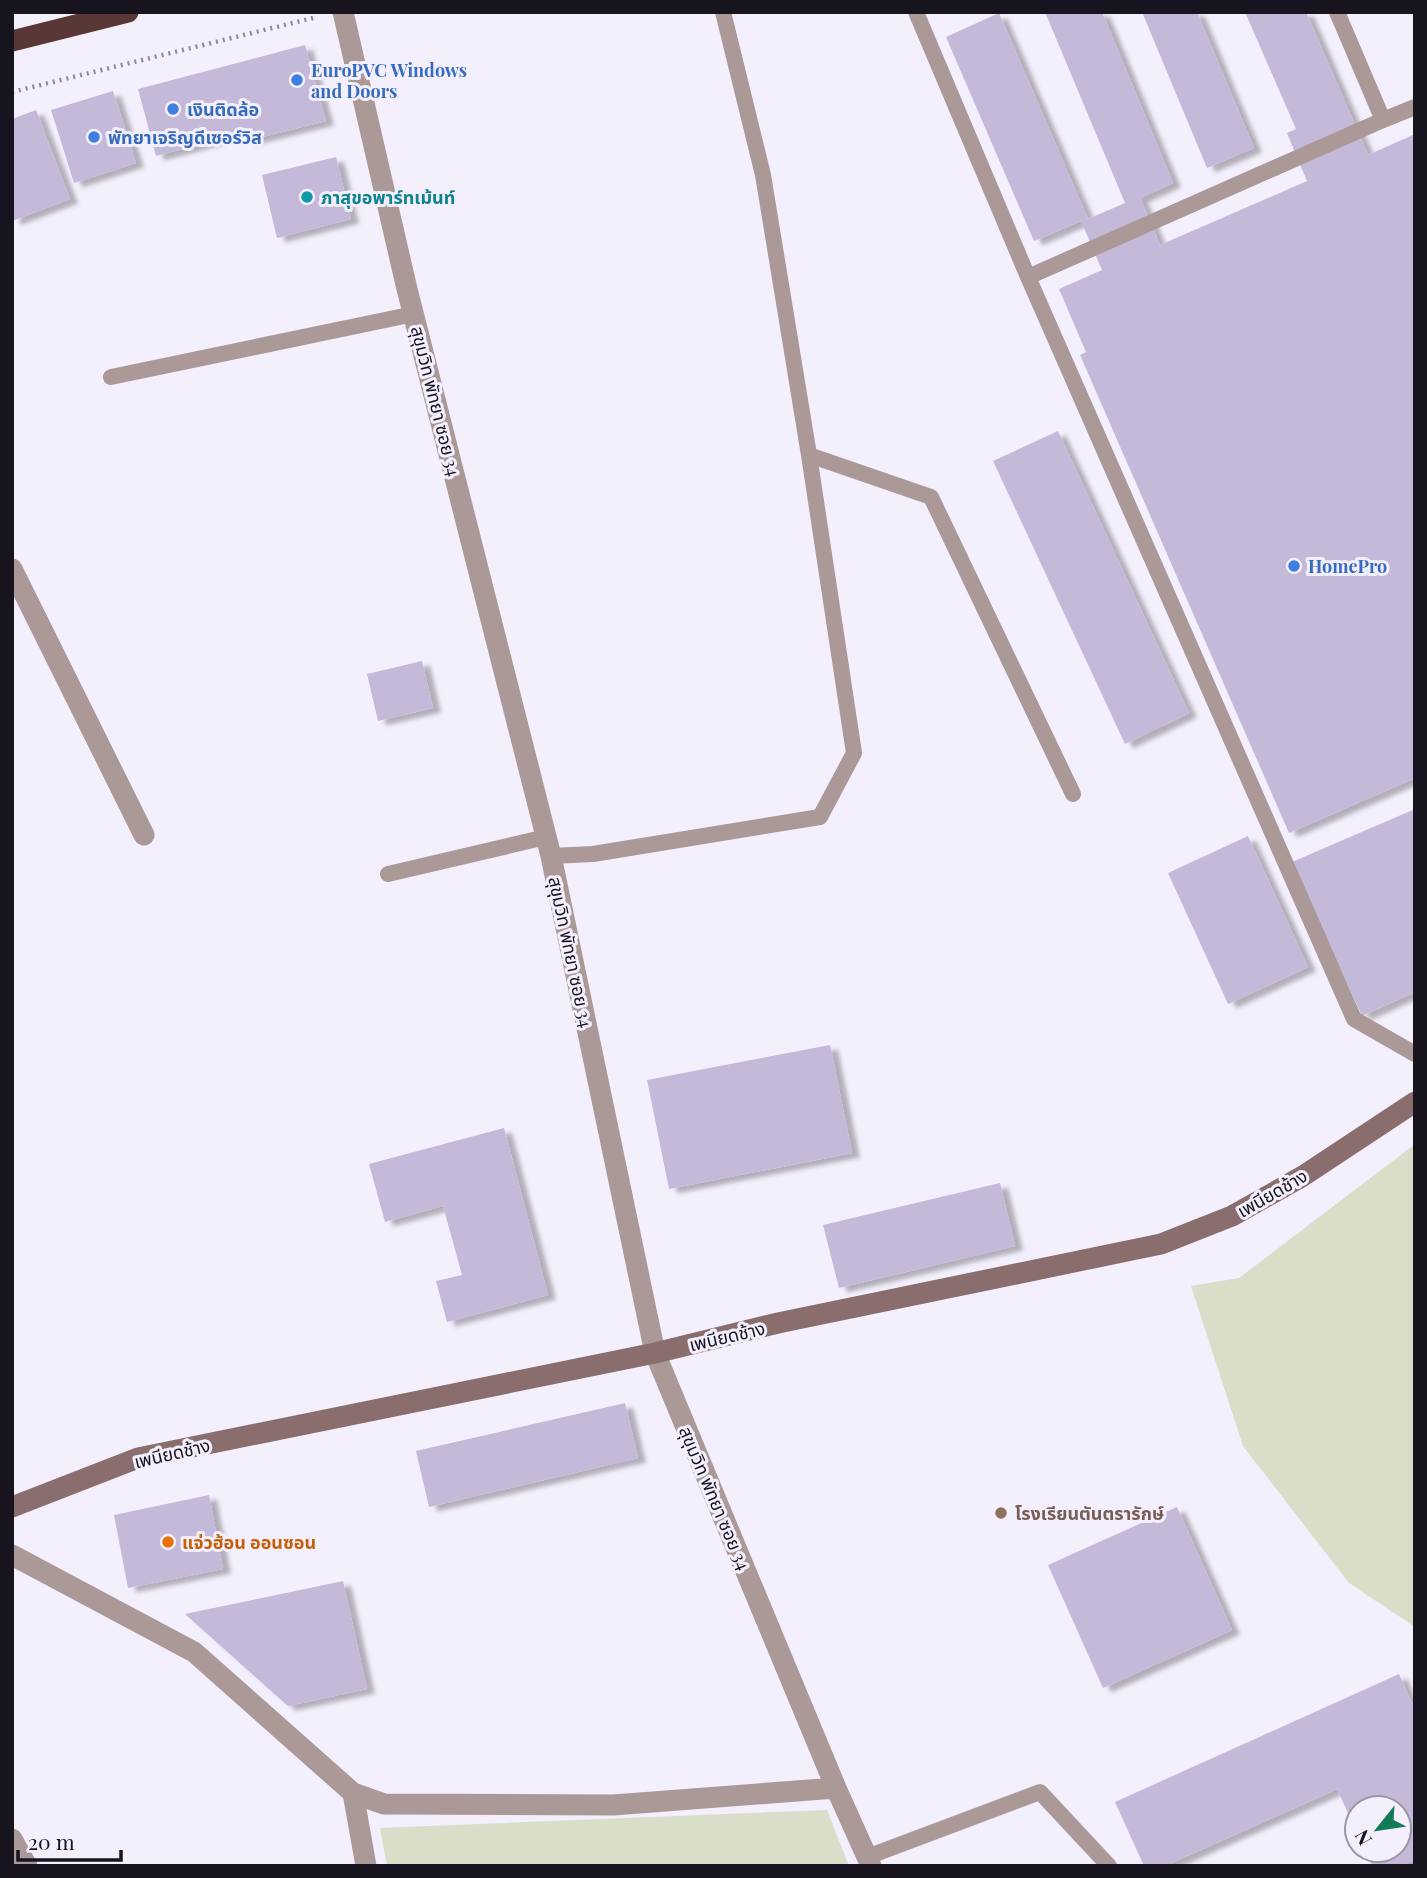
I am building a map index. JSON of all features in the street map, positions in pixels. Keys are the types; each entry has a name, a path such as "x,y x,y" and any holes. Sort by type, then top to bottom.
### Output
{"highway":[{"path":"12,41 128,12"}],"street":[{"name":"สุขุมวิท พัทยา ซอย 34","path":"343,12 414,314 548,846 655,1353 869,1861"},
{"path":"12,569 144,835"},
{"name":"เพนียดช้าง","path":"12,1507 138,1458 655,1353 778,1323 1161,1244 1232,1216 1303,1176 1415,1102"},
{"path":"12,1555 194,1652 353,1793 384,1804 613,1805 836,1788"},
{"path":"353,1793 366,1866"},
{"path":"12,1839 27,1866"}],"lane":[{"path":"388,874 548,846 593,854 820,817 854,753 763,175 723,12"},
{"path":"916,12 1028,277 1354,1019 1415,1054"},
{"path":"1337,12 1383,120"},
{"path":"1028,277 1415,107"},
{"path":"111,377 414,314"},
{"path":"809,455 931,498 1073,794"},
{"path":"869,1861 1040,1792 1109,1866"}],"path":[{"path":"12,92 321,16"}],"green space":[{"path":"1415,1144 1415,1627 1349,1583 1243,1446 1191,1286 1239,1278"},
{"path":"827,1810 849,1866 387,1866 380,1828"}],"building":[{"name":"HomePro","path":"1045,12 1102,12 1173,183 1140,198 1160,245 1307,181 1287,133 1296,129 1245,12 1306,12 1368,155 1415,134 1415,778 1289,833 1080,355 1086,352 1059,289 1102,270 1081,221 1034,241 946,37 999,13 1088,219 1125,203"},
{"path":"1142,12 1197,12 1254,148 1207,168"},
{"path":"305,45 326,121 246,141 243,133 156,156 138,89"},
{"name":"พัทยาเจริญดีเซอร์วิส","path":"113,91 136,163 74,183 51,110"},
{"path":"36,110 70,199 12,221 12,119"},
{"name":"ภาสุขอพาร์ทเม้นท์","path":"336,157 351,219 277,238 262,175"},
{"path":"1058,431 1189,713 1125,744 993,461"},
{"path":"422,661 433,708 378,721 367,674"},
{"path":"1415,809 1415,992 1362,1016 1292,862"},
{"path":"1248,836 1308,967 1228,1004 1168,873"},
{"path":"830,1045 852,1153 669,1189 647,1080"},
{"path":"504,1128 548,1295 447,1322 436,1281 462,1275 443,1206 385,1222 369,1164"},
{"path":"1000,1183 1015,1246 839,1288 823,1225"},
{"path":"625,1403 638,1458 429,1507 416,1451"},
{"name":"แจ่วฮ้อน ออนซอน","path":"209,1495 223,1569 128,1588 114,1515"},
{"path":"1177,1507 1232,1630 1103,1688 1048,1565"},
{"path":"343,1581 367,1689 288,1706 185,1614"},
{"path":"1399,1674 1415,1710 1413,1860 1413,1794 1343,1794 1343,1802 1337,1789 1165,1866 1144,1866 1115,1802"},
{"path":"1371,1864 1404,1864 1400,1866"}],"place":[{"name":"EuroPVC Windows and Doors","path":"297,80"},
{"name":"เงินติดล้อ","path":"173,109"},
{"name":"พัทยาเจริญดีเซอร์วิส","path":"94,137"},
{"name":"ภาสุขอพาร์ทเม้นท์","path":"307,197"},
{"name":"HomePro","path":"1294,566"},
{"name":"โรงเรียนตันตรารักษ์","path":"1001,1513"},
{"name":"แจ่วฮ้อน ออนซอน","path":"168,1542"}]}
